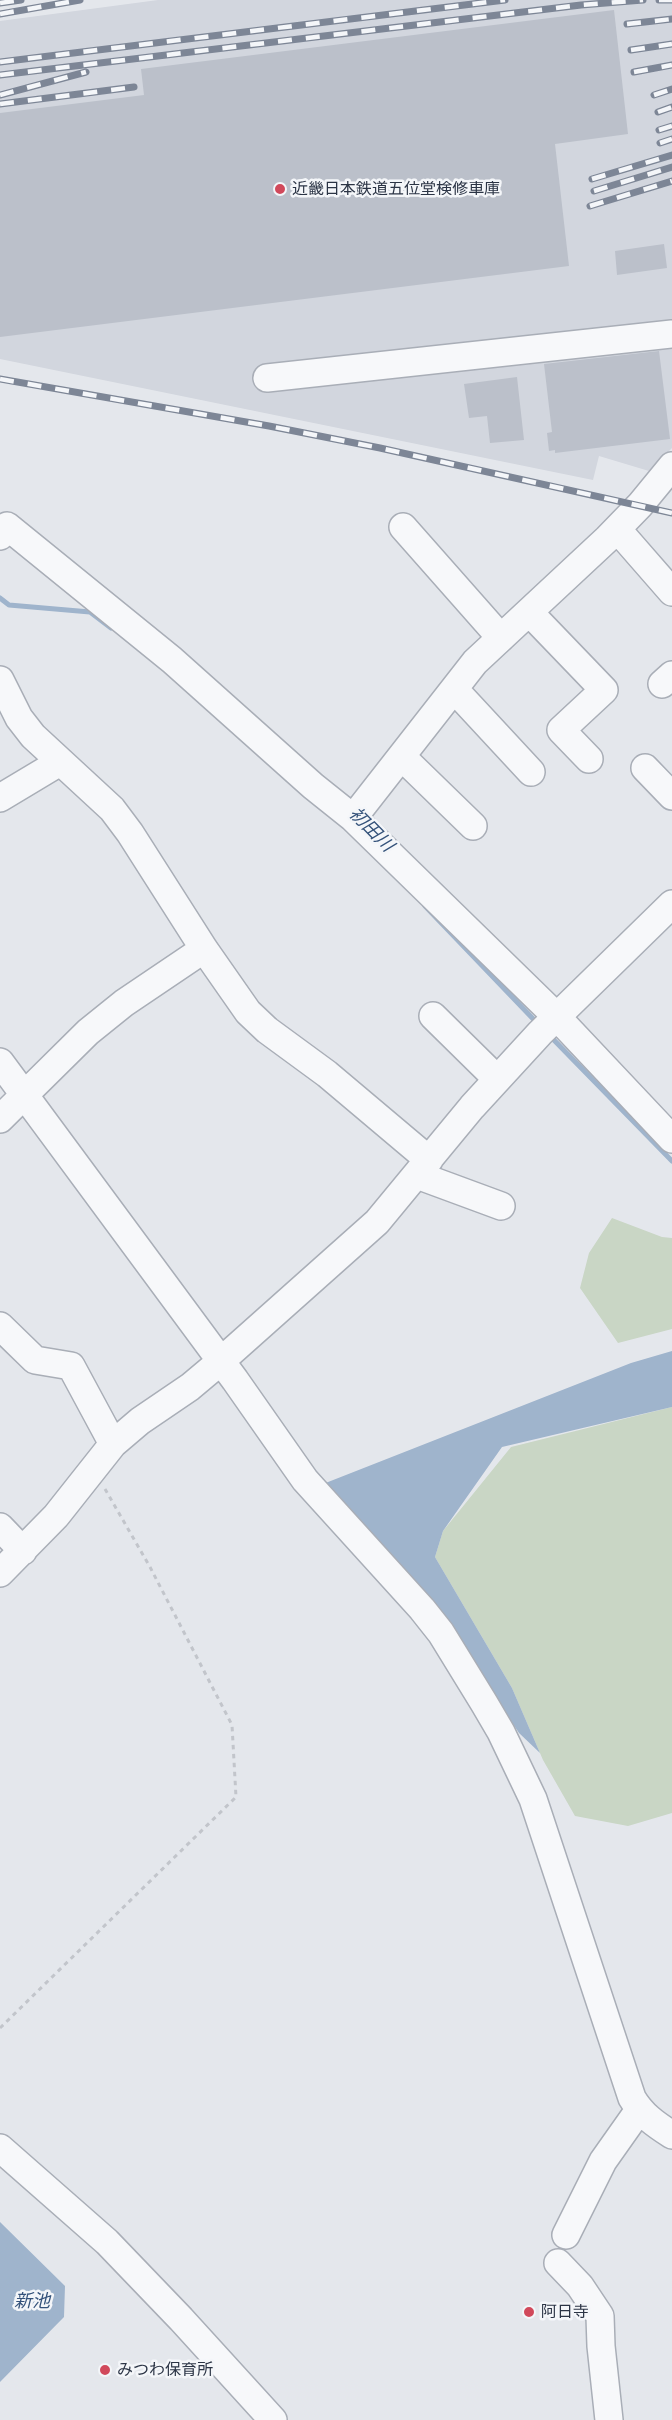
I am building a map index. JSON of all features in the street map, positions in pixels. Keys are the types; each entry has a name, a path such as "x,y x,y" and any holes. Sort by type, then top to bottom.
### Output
{"street":[{"path":"267,378 672,334"},
{"path":"353,818 475,662 617,529 667,471"},
{"path":"0,536 7,526 172,660 313,786 353,818 548,1024 672,1138"},
{"path":"403,527 501,638"},
{"path":"617,529 672,592"},
{"path":"529,612 604,690 561,730 589,759"},
{"path":"0,680 19,718 33,736 112,809 130,833 204,949 248,1012 267,1030 327,1074 423,1168 501,1206"},
{"path":"454,689 531,772"},
{"path":"402,757 473,826"},
{"path":"0,798 60,762"},
{"path":"645,768 672,796"},
{"path":"0,1573 56,1516 113,1444 221,1361 350,1249 377,1222 497,1079 548,1024 668,916"},
{"path":"0,1119 87,1032 124,1003 204,949"},
{"path":"433,1016 497,1079"},
{"path":"0,1062 221,1361 305,1480 441,1633 501,1732 533,1799 629,2089 639,2110 653,2123 672,2135"},
{"path":"0,1326 35,1360 71,1366 113,1444"},
{"path":"0,1527 23,1551"},
{"path":"566,2235 603,2161 639,2110"},
{"path":"0,2148 107,2242 273,2420"},
{"path":"558,2263 580,2286 600,2316 609,2420"}],"path":[{"path":"0,2028 236,1797 232,1725 150,1567 94,1469"}],"shaded area":[{"path":"158,0 672,0 672,448 649,471 599,456 593,480 0,359 0,21"}],"green space":[{"path":"612,1218 662,1237 672,1238 672,1329 618,1343 580,1288 589,1253"},
{"path":"672,1407 672,1813 628,1826 575,1816 543,1760 512,1688 435,1557 443,1531 511,1447"}],"water":[{"path":"672,1351 672,1407 502,1447 443,1531 435,1557 512,1688 540,1753 519,1733 430,1600 323,1484 631,1363"},
{"name":"新池","path":"0,2222 65,2286 64,2317 0,2382"}],"building":[{"name":"近畿日本鉄道五位堂検修車庫","path":"614,10 628,134 555,144 569,266 0,337 0,113 144,95 141,69"},
{"path":"664,244 667,268 617,275 615,251"},
{"path":"659,351 670,439 555,453 555,450 549,451 547,433 552,432 544,364"},
{"path":"517,377 524,440 490,443 487,416 469,418 464,384"}],"waterway":[{"name":"初田川","path":"0,598 9,605 90,612 111,628"},
{"name":"初田川","path":"425,906 539,1025"},
{"name":"初田川","path":"550,1036 672,1161"}],"railway":[{"path":"0,3 21,0"},
{"path":"0,14 80,0"},
{"path":"0,62 505,0"},
{"path":"0,75 581,5 643,0"},
{"path":"659,0 672,0"},
{"path":"627,24 672,19"},
{"path":"631,50 672,44"},
{"path":"634,72 672,65"},
{"path":"0,95 86,72"},
{"path":"0,104 134,87"},
{"path":"654,95 672,89"},
{"path":"658,112 672,107"},
{"path":"659,130 672,126"},
{"path":"660,143 672,139"},
{"path":"592,179 672,155"},
{"path":"594,191 672,167"},
{"path":"590,206 672,181"},
{"path":"0,379 269,426 380,448 672,513"}],"place":[{"name":"近畿日本鉄道五位堂検修車庫","path":"280,189"},
{"name":"阿日寺","path":"529,2312"},
{"name":"みつわ保育所","path":"105,2370"}]}
